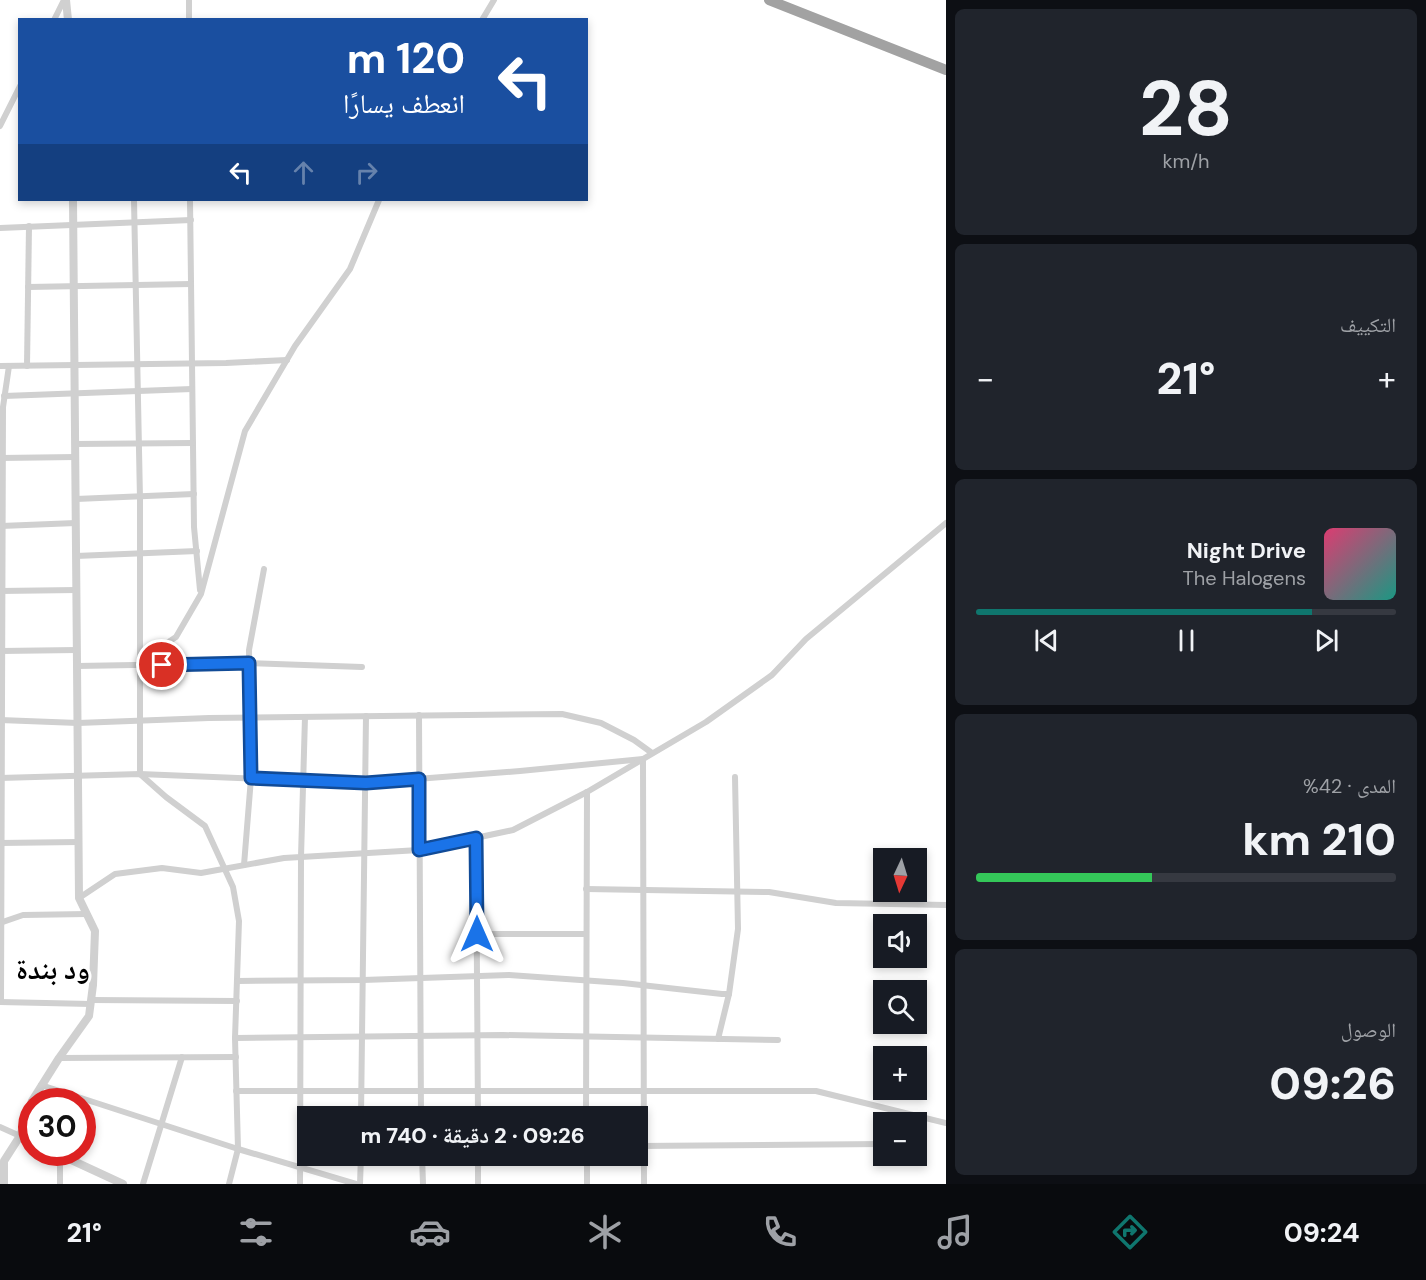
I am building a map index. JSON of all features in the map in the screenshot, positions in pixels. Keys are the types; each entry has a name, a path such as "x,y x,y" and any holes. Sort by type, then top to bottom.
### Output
{"highway":[{"path":"769,0 946,70"}],"street":[{"path":"55,18 65,0"},
{"path":"65,0 68,18"},
{"path":"189,0 189,18"},
{"path":"483,18 494,0"},
{"path":"0,126 18,90"},
{"path":"39,1088 89,1016 95,931 79,898 73,201"},
{"path":"134,201 140,496 140,774 205,826 233,887 239,921 235,1038 238,1149 229,1184"},
{"path":"190,201 194,494 196,551 201,594"},
{"path":"140,663 176,636 201,594 245,431 287,360 350,268 379,201"},
{"path":"0,228 191,220"},
{"path":"27,366 29,226"},
{"path":"28,287 191,284"},
{"path":"0,366 192,364 287,360"},
{"path":"9,366 4,396 1,458 1,1002 237,1001"},
{"path":"4,396 192,389"},
{"path":"75,444 193,443"},
{"path":"1,458 76,458"},
{"path":"76,499 194,494"},
{"path":"79,898 115,874 162,868 201,873 284,858 419,850 513,830 587,792 706,722 772,675 806,639 946,522"},
{"path":"1,526 76,523"},
{"path":"76,556 196,551"},
{"path":"244,865 251,778 249,650 264,569"},
{"path":"1,591 76,590"},
{"path":"1,651 77,650"},
{"path":"77,666 140,663 249,663 362,668"},
{"path":"1,720 78,723 249,718 562,714 600,723 634,740 652,753"},
{"path":"419,715 421,1106"},
{"path":"361,1106 366,716"},
{"path":"300,1184 301,857 305,717"},
{"path":"1,778 140,774 366,783 643,759"},
{"path":"643,759 643,1106"},
{"path":"718,1039 729,993 738,929 735,777"},
{"path":"586,1106 587,792"},
{"path":"476,838 478,1106"},
{"path":"1,843 79,842"},
{"path":"586,889 769,892 836,903 946,904"},
{"path":"1,923 23,915 87,914"},
{"path":"477,934 586,934"},
{"path":"237,981 509,975 729,993"},
{"path":"235,1038 477,1036 778,1040"},
{"path":"143,1184 182,1057"},
{"path":"59,1058 236,1057"},
{"path":"41,1085 238,1149 358,1184 360,1166"},
{"path":"236,1091 816,1091 946,1123"},
{"path":"0,1127 18,1135"},
{"path":"4,1184 2,1161 18,1139"},
{"path":"648,1146 873,1144"},
{"path":"58,1166 60,1184"},
{"path":"85,1166 123,1184"},
{"path":"422,1166 423,1184"},
{"path":"478,1166 478,1184"},
{"path":"587,1166 587,1184"},
{"path":"643,1166 644,1184"}],"district":[{"name":"ود بندة","path":"53,969"}],"route":[{"path":"162,665 249,663 251,778 366,783 419,779 419,850 476,838 477,934"}]}
